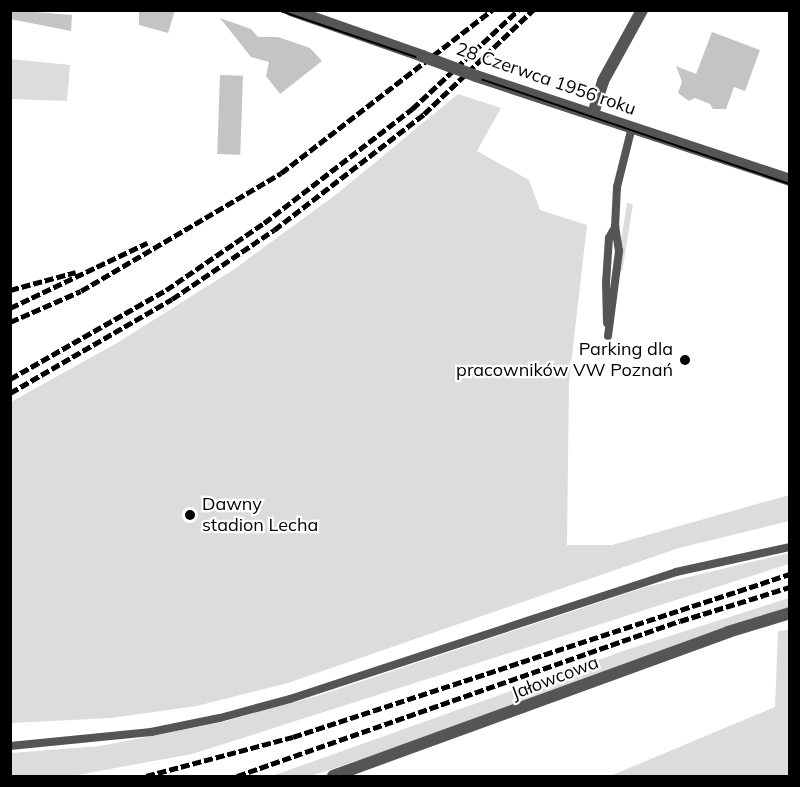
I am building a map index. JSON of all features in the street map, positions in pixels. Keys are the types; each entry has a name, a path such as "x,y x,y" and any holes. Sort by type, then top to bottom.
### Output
{"street":[{"name":"28 Czerwca 1956 roku","path":"291,10 476,76 789,180"},
{"path":"593,114 603,81 642,10"},
{"name":"Jałowcowa","path":"333,777 728,632 789,613"}],"lane":[{"path":"615,226 609,238 606,283 608,336 619,251 615,226 620,171 632,128"},
{"path":"10,746 151,732 220,718 290,699 676,572 789,547"}],"shaded area":[{"path":"11,59 70,65 67,101 11,99"},
{"path":"458,94 501,108 477,151 529,180 540,210 587,225 569,382 567,545 612,545 789,495 789,521 679,548 288,683 197,706 111,718 11,723 11,402 117,343 233,270 338,193"},
{"path":"627,203 633,204 622,271 616,270"},
{"path":"789,553 789,564 192,754 72,776 11,776 11,753 100,746 219,723 320,695 646,587"},
{"path":"789,598 789,608 415,741 311,776 272,776 629,649"},
{"path":"789,630 789,776 610,776 775,707 778,631"}],"building":[{"path":"10,10 72,15 71,31 10,19"},
{"path":"139,10 175,10 168,33 139,25"},
{"path":"220,18 251,29 258,37 278,37 310,48 322,61 280,94 266,76 269,62 251,57"},
{"path":"712,32 760,50 745,91 734,87 726,109 713,109 710,104 695,98 689,101 678,93 682,82 676,66 696,74"},
{"path":"220,75 243,76 240,155 217,154"}],"tram line":[{"path":"278,10 790,184"}],"railway":[{"path":"10,322 81,291 281,173 492,10"},
{"path":"10,379 166,290 264,223 412,109 518,10"},
{"path":"10,393 172,299 274,230 424,114 533,10"},
{"path":"10,308 147,243"},
{"path":"10,290 76,272"},
{"path":"146,776 293,737 790,574"},
{"path":"237,776 680,621 790,587"}],"place":[{"name":"Parking dla pracowników VW Poznań","path":"685,360"},
{"name":"Dawny stadion Lecha","path":"190,515"}]}
